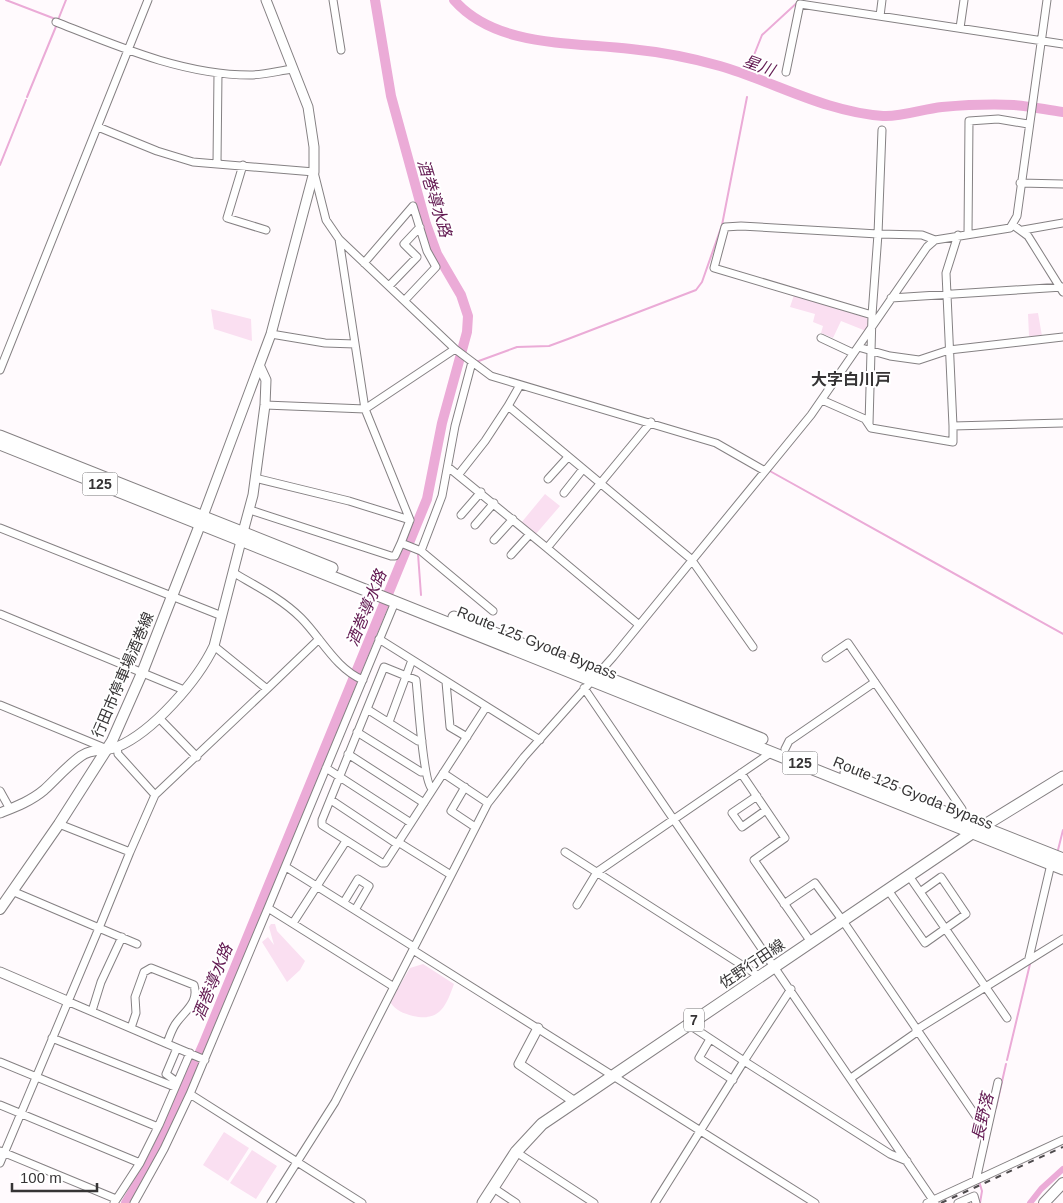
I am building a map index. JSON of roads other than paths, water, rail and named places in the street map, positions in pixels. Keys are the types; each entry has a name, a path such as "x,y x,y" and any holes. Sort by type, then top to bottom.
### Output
{"main road":[{"name":"Route 125 Gyoda Bypass","path":"0,436 382,592 591,681 977,830 1063,859"},
{"name":"Route 125 Gyoda Bypass","path":"0,444 202,520"},
{"name":"行田市停車場酒巻線","path":"0,909 112,748 202,520"},
{"name":"Route 125 Gyoda Bypass","path":"591,681 786,749 959,818 977,830 1063,868"},
{"name":"佐野行田線","path":"483,1203 516,1152 542,1124 977,830 1063,777"},
{"path":"1044,1203 1063,1183"}],"street":[{"path":"0,370 148,0"},
{"path":"266,0 308,107 314,147 314,172 326,220 339,239 456,350 491,376 651,422 716,443 767,468"},
{"path":"333,0 341,50"},
{"path":"880,16 882,0"},
{"path":"960,28 964,0"},
{"path":"271,1203 336,1102 488,803 524,757 591,681 822,400 927,247 935,240 1010,228 1014,225 1017,216 1028,124 1047,0"},
{"path":"786,72 800,4 1063,44"},
{"path":"56,22 128,51 218,73 252,76 292,69"},
{"path":"217,164 218,73"},
{"path":"968,234 969,120 998,119 1028,124"},
{"path":"98,126 158,151 193,162 314,172"},
{"path":"869,424 868,390 872,351 872,315 878,234 882,130"},
{"path":"243,165 227,218 266,230"},
{"path":"202,520 271,334 314,172"},
{"path":"1020,183 1063,184"},
{"path":"364,263 414,206 427,251 436,267 405,300"},
{"path":"1023,230 1063,223"},
{"path":"1014,225 1023,230 1062,289"},
{"path":"389,286 417,257 404,244 420,226"},
{"path":"872,315 714,268 725,227 741,226 922,235 935,240"},
{"path":"822,400 865,419 871,428 953,442 946,273 958,235"},
{"path":"250,510 391,556 395,556 405,545 410,520 365,409 339,239"},
{"path":"891,298 1062,289"},
{"path":"271,334 325,343 355,344"},
{"path":"821,338 856,350 872,351 890,356 919,360 949,350 1063,337"},
{"path":"265,405 365,409 456,350"},
{"path":"421,551 442,496 455,426 472,362"},
{"path":"0,813 28,801 43,791 82,755 96,750 112,748 159,718 207,660 214,646 250,510 265,405 266,380 260,367"},
{"path":"459,474 486,441 520,385"},
{"path":"508,406 691,559 753,647"},
{"path":"547,548 651,422"},
{"path":"952,426 1063,423"},
{"path":"548,480 568,457"},
{"path":"448,467 459,474 638,624"},
{"path":"564,493 583,469"},
{"path":"255,478 349,501 410,520"},
{"path":"461,515 480,492"},
{"path":"475,525 494,503"},
{"path":"494,540 513,519"},
{"path":"0,528 222,616"},
{"path":"511,555 530,534"},
{"path":"405,545 421,551 493,611"},
{"path":"234,573 267,592 299,616 350,675 377,683"},
{"path":"2,1152 115,1201 140,1163 176,1085 197,1056 268,908 395,599"},
{"path":"0,614 184,690"},
{"path":"0,1163 2,1152 21,1114 155,796 319,639"},
{"path":"379,639 540,740"},
{"path":"826,658 848,643 962,809 959,818"},
{"path":"214,646 237,662 267,689"},
{"path":"389,722 412,660"},
{"path":"432,789 429,787 426,772 416,680 384,667 322,820 322,825 382,863 386,863 486,707"},
{"path":"591,681 674,819 851,1078 932,1202 1063,1140"},
{"path":"446,682 450,727 466,737"},
{"path":"786,749 790,741 875,682"},
{"path":"0,705 112,748 155,796"},
{"path":"367,708 418,741 422,741"},
{"path":"159,718 197,757"},
{"path":"357,732 420,772 426,772"},
{"path":"576,905 597,872 772,752"},
{"path":"348,754 424,803"},
{"path":"326,768 411,823"},
{"path":"741,772 785,838 754,860 811,942"},
{"path":"443,773 488,803"},
{"path":"466,787 451,811 475,827"},
{"path":"0,791 10,809"},
{"path":"756,796 732,813 742,827 766,810"},
{"path":"331,800 451,875"},
{"path":"59,824 130,852"},
{"path":"293,923 346,841"},
{"path":"566,852 759,976"},
{"path":"1029,958 1051,864"},
{"path":"286,867 344,902 538,1028 815,1203"},
{"path":"909,876 1007,1018"},
{"path":"888,890 925,944 966,914 941,877 920,892"},
{"path":"344,902 358,879 369,886 354,910"},
{"path":"784,904 815,882 844,921 916,1031 987,1130"},
{"path":"12,891 137,944"},
{"path":"268,908 394,987"},
{"path":"92,1011 101,982 122,937"},
{"path":"851,1078 916,1031 984,986 1063,939"},
{"path":"132,1025 136,1013 135,997 144,972 151,968 194,985 196,993 192,1005 175,1024 166,1043"},
{"path":"0,972 197,1056"},
{"path":"655,1203 791,989"},
{"path":"688,1024 890,1154 906,1161"},
{"path":"538,1028 518,1064 575,1102"},
{"path":"52,1038 176,1085"},
{"path":"710,1039 699,1058 733,1080"},
{"path":"176,1085 166,1074 177,1048"},
{"path":"134,1203 164,1149 190,1094 197,1056"},
{"path":"0,1062 158,1127"},
{"path":"976,1180 998,1082"},
{"path":"190,1094 362,1203"},
{"path":"0,1105 140,1163"},
{"path":"516,1152 594,1203"},
{"path":"492,1187 516,1203"},
{"path":"958,1203 974,1196 976,1203"}],"waterway":[{"path":"6,0 58,20 66,0"},
{"name":"酒巻導水路","path":"126,1203 155,1154 204,1043 427,499 442,423 467,332 468,316 461,295 437,254 426,224 391,96 375,0"},
{"name":"星川","path":"454,0 471,16 491,27 513,35 561,43 642,50 687,58 720,66 820,103 862,113 890,116 927,109 969,105 1020,106 1063,112"},
{"path":"754,55 762,35 800,0"},
{"path":"27,97 57,24"},
{"path":"476,362 517,347 549,346 696,290 702,282 722,225 747,97"},
{"path":"0,165 26,100"},
{"path":"768,470 1063,634"},
{"path":"418,554 421,595"},
{"name":"長野落","path":"1058,850 1063,830"},
{"name":"長野落","path":"1007,1060 1030,964"},
{"name":"長野落","path":"996,1108 1006,1064"},
{"path":"1030,1203 1041,1189 1063,1169"},
{"name":"長野落","path":"979,1181 982,1191 980,1203"}],"railway":[{"path":"941,1203 1063,1147"}],"district":[{"name":"大字白川戸","path":"851,379"}]}
